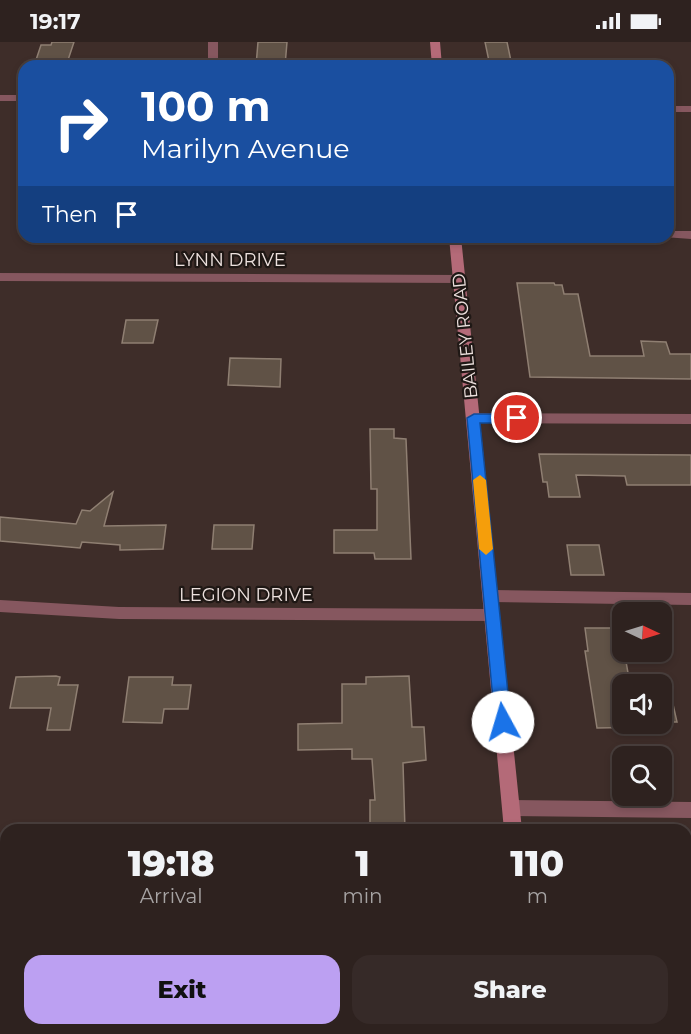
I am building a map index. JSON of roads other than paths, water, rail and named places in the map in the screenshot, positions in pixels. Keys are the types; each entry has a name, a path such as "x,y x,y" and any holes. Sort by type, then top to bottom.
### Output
{"street":[{"path":"213,42 213,60"},
{"path":"435,42 436,60"},
{"path":"0,98 18,98"},
{"path":"674,109 691,109"},
{"path":"674,235 691,235"},
{"name":"BAILEY ROAD","path":"456,243 512,824"},
{"name":"LYNN DRIVE","path":"0,278 459,279"},
{"path":"474,418 691,419"},
{"path":"491,596 691,599"},
{"name":"LEGION DRIVE","path":"0,606 119,613 492,615"},
{"path":"511,808 691,810"}]}
